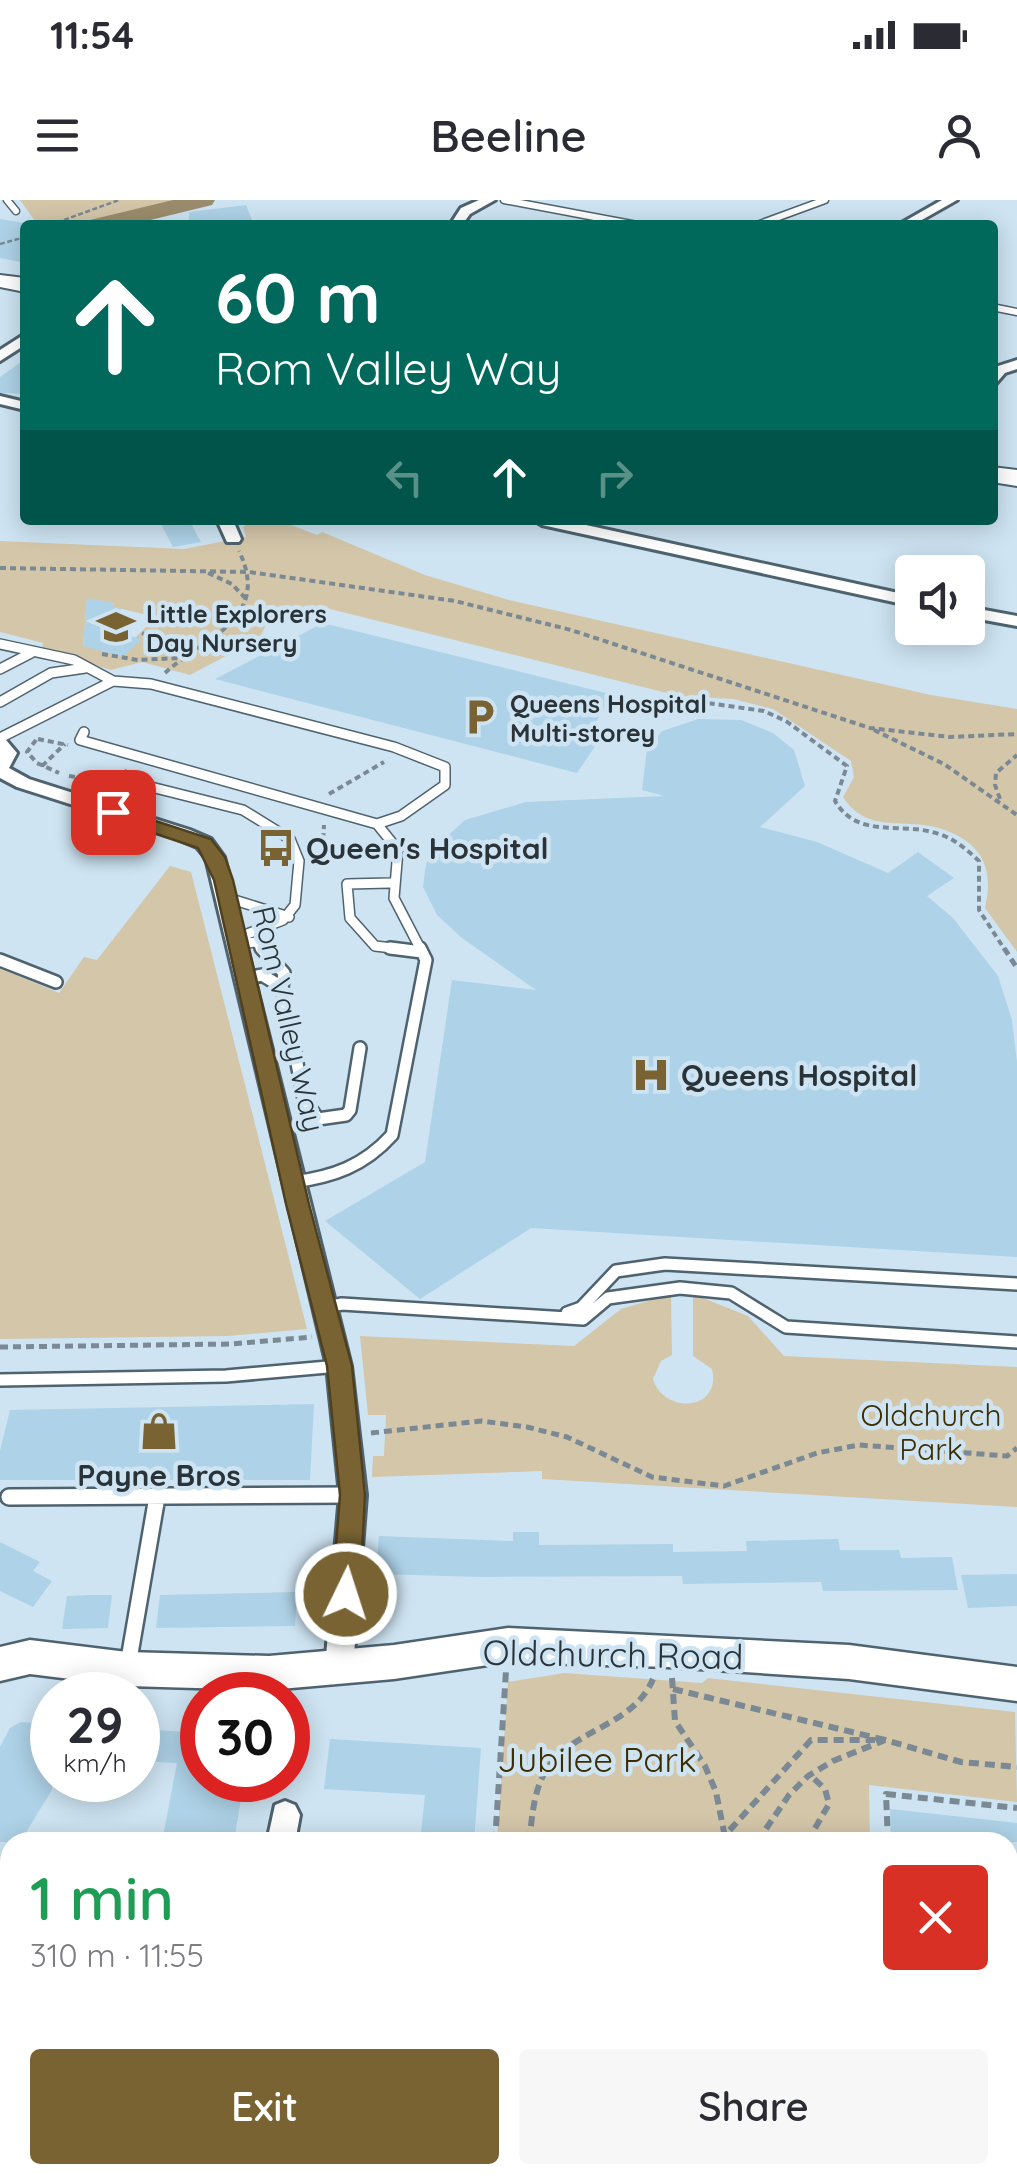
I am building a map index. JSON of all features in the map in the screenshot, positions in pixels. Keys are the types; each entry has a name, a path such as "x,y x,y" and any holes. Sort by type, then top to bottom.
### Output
{"street":[{"path":"460,220 466,211 490,200"},
{"path":"913,220 951,200"},
{"path":"0,357 20,342"},
{"path":"1005,361 1017,348"},
{"path":"227,525 233,538"},
{"path":"565,525 895,597"},
{"path":"985,615 1017,621"},
{"name":"Rom Valley Way","path":"0,741 8,753 0,769 24,783 204,843 215,857 340,1366 352,1495 339,1668"},
{"name":"Oldchurch Road","path":"10,1653 127,1669 269,1673 339,1668 508,1645 848,1662 1017,1684"}],"lane":[{"path":"7,200 16,211"},
{"path":"504,200 610,220"},
{"path":"769,220 822,200"},
{"path":"0,644 46,652 100,669 112,681"},
{"path":"0,669 30,652"},
{"path":"0,702 62,669 100,669"},
{"path":"0,741 112,681 151,684 394,747 445,767 445,785 401,816 377,824 80,740 84,732"},
{"path":"113,812 128,796 147,786 242,809 291,840 299,858 298,904 289,917 238,941"},
{"path":"292,1182 356,1169 377,1154 392,1135 426,960 399,915 390,883 398,850 377,824"},
{"path":"390,883 347,884 350,918 375,946 422,952"},
{"path":"228,898 289,917"},
{"path":"238,941 256,942 284,974 282,987 304,1099 318,1118 346,1115 350,1110 360,1048"},
{"path":"0,960 56,982"},
{"path":"246,978 262,975 282,987"},
{"path":"562,1315 582,1308 616,1271 665,1264 1017,1284"},
{"path":"326,1306 583,1319 608,1298 680,1288 731,1293 786,1327 1017,1342"},
{"path":"0,1380 226,1376 340,1366"},
{"path":"9,1497 352,1495"},
{"path":"127,1669 157,1496"}],"path":[{"path":"64,220 119,200"},
{"path":"151,684 188,652 216,640 231,626 246,599 249,572 233,538"},
{"path":"0,568 249,572 455,601 571,630 870,728 944,764 1016,814"},
{"path":"201,571 232,584 246,599"},
{"path":"142,633 188,652"},
{"path":"679,699 745,706 786,721 806,740 829,751 846,766 835,801 844,816 881,828 930,830 968,850 979,861 979,910 1017,968"},
{"path":"870,728 950,736 1017,734"},
{"path":"318,800 395,755"},
{"path":"1016,814 1000,800 994,788 994,775 1002,764 1017,755"},
{"path":"313,859 322,860 325,818"},
{"path":"0,1347 232,1344 308,1337"},
{"path":"349,1436 481,1421 527,1427 567,1437 652,1477 724,1486 817,1453 859,1445 1007,1456 1017,1460"},
{"path":"1007,1456 1017,1448"},
{"path":"496,1832 508,1645"},
{"path":"668,1650 675,1721 705,1766 716,1792 723,1832"},
{"path":"530,1832 535,1802 556,1758 571,1744 642,1701 668,1650"},
{"path":"673,1689 961,1762 1017,1767"},
{"path":"731,1832 811,1740 885,1740"},
{"path":"763,1832 786,1796 810,1775 885,1740"},
{"path":"810,1775 825,1789 829,1804 813,1832"},
{"path":"888,1832 886,1794 1017,1808"}],"green space":[{"path":"20,200 194,200 108,220 34,220"},
{"path":"246,525 291,525 317,535 322,532 425,575 509,600 931,695 1017,709 1017,952 985,908 988,881 976,850 942,829 875,821 853,809 843,797 854,777 851,761 773,709 733,699 679,696 326,608 285,612 267,622 260,638 190,675 142,662 111,670 42,649 43,643 0,632 0,541 184,549 246,537 243,527","holes":["87,599 114,603 114,607 156,617 136,637 83,646"]},
{"path":"170,866 191,872 307,1329 227,1336 0,1339 0,968 59,993 84,957 97,960"},
{"name":"Oldchurch Park","path":"671,1294 672,1355 661,1361 653,1379 659,1391 679,1403 701,1400 713,1383 712,1369 693,1356 693,1294 748,1316 784,1356 1017,1367 1017,1507 542,1479 542,1471 372,1477 373,1456 384,1456 386,1415 368,1415 360,1336 574,1346 621,1309"},
{"name":"Jubilee Park","path":"564,1673 702,1683 708,1678 1015,1712 1017,1802 869,1785 870,1832 498,1832 508,1682"}],"building":[{"path":"246,205 252,220 189,220 189,212"},
{"path":"0,219 20,222 20,262 0,258"},
{"path":"20,363 20,394 0,393 0,377"},
{"path":"162,525 192,525 201,542 173,547"},
{"name":"Little Explorers Day Nursery","path":"87,598 121,608 119,633 142,639 123,657 83,646"},
{"name":"Queens Hospital Multi-storey","path":"323,623 614,695 584,739 598,742 577,773 215,679"},
{"path":"698,719 741,720 773,733 794,750 805,786 760,827 817,842 888,873 918,852 954,878 927,896 953,918 998,976 1012,1020 1017,1062 1017,1257 531,1228 420,1299 325,1221 425,1162 452,980 536,990 462,938 437,915 423,887 426,864 441,842 465,820 526,802 664,796 642,790 647,749 662,731"},
{"name":"Payne Bros","path":"314,1404 310,1480 0,1480 0,1451 10,1410"},
{"path":"513,1532 539,1532 539,1545 673,1544 673,1552 747,1551 746,1541 838,1539 840,1550 899,1550 901,1558 952,1557 958,1590 823,1591 821,1582 683,1584 682,1576 376,1574 379,1536 513,1541"},
{"path":"0,1542 40,1562 33,1571 52,1581 33,1607 0,1591"},
{"path":"1017,1574 1017,1606 968,1608 961,1575"},
{"path":"297,1592 295,1626 156,1628 160,1595"},
{"path":"112,1595 108,1628 62,1629 67,1596"},
{"path":"30,1723 30,1802 45,1802 26,1832 0,1832 0,1747 10,1728"},
{"path":"160,1730 180,1732 180,1802 240,1802 236,1832 164,1832 177,1763 160,1762"},
{"path":"330,1739 481,1748 475,1832 421,1832 425,1795 324,1789"},
{"path":"890,1809 1017,1823 1017,1832 891,1832"}],"waterway":[{"path":"120,220 203,200"}],"place":[{"name":"Little Explorers Day Nursery","path":"116,627"},
{"name":"Queens Hospital Multi-storey","path":"480,717"},
{"name":"Queen's Hospital","path":"276,848"},
{"name":"Queens Hospital","path":"651,1075"},
{"name":"Payne Bros","path":"159,1431"}],"route":[{"path":"113,812 204,843 215,857 224,880 298,1204 340,1366 352,1495 346,1594"}]}
